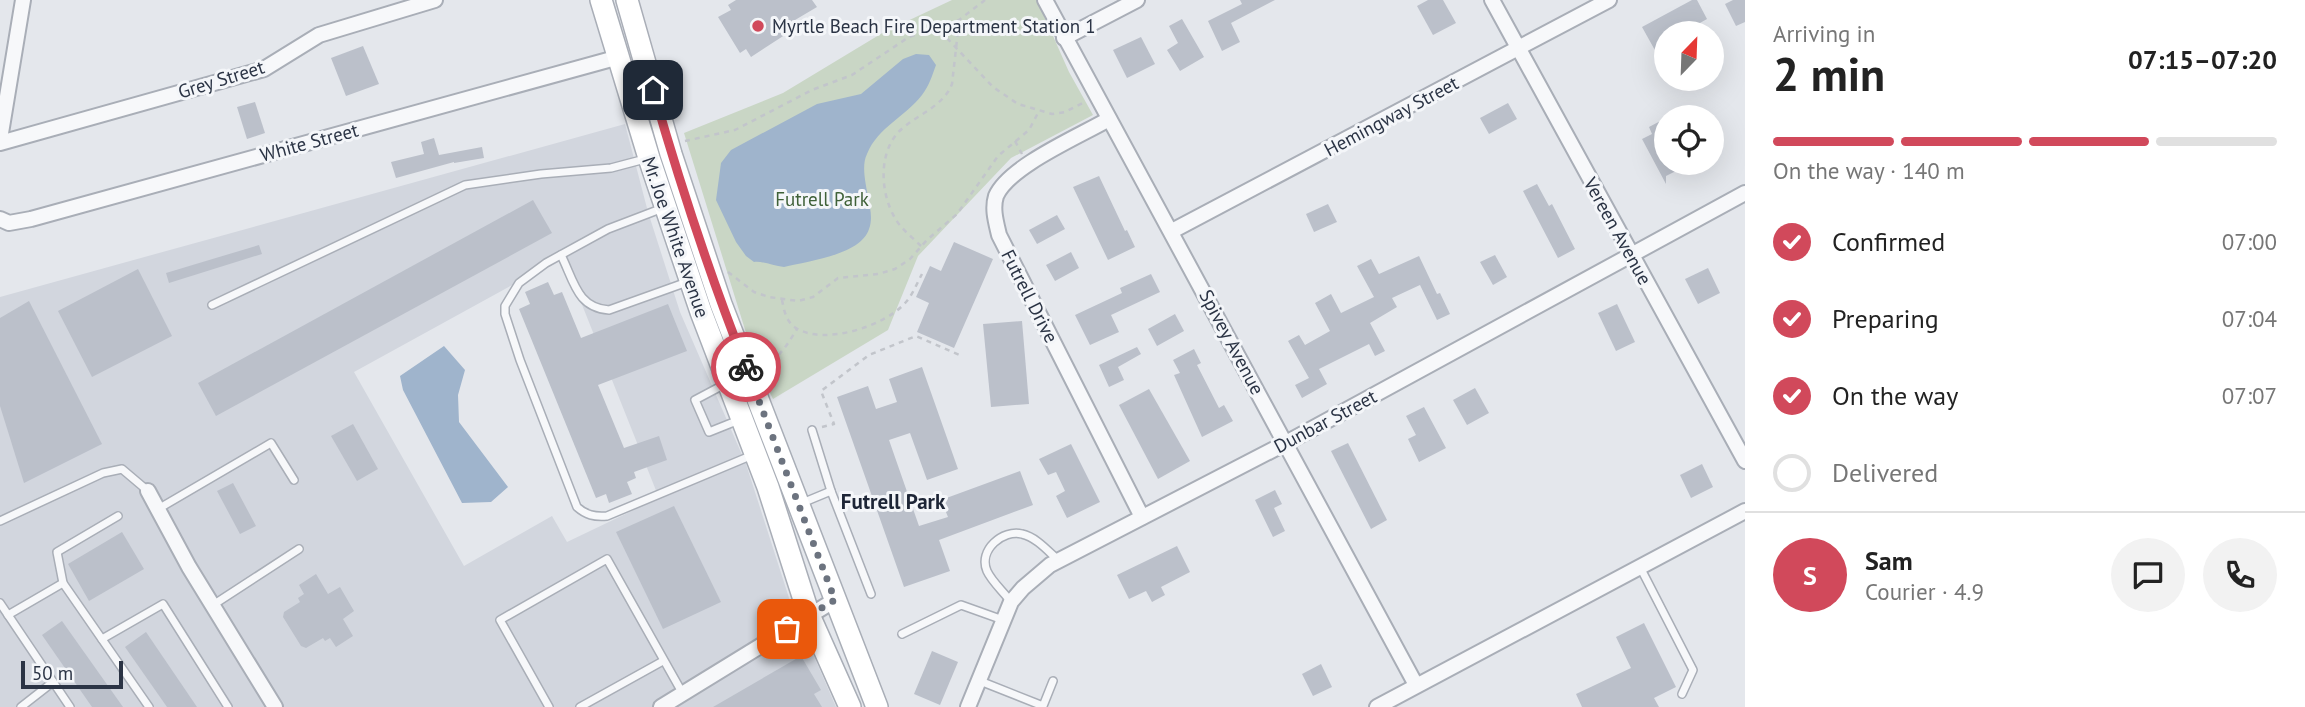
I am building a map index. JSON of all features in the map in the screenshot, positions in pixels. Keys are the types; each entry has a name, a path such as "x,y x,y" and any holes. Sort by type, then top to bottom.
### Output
{"main road":[{"name":"Mr. Joe White Avenue","path":"601,0 690,281 755,454 809,615 850,707"},
{"name":"Mr. Joe White Avenue","path":"627,0 668,145 711,274 877,707"}],"street":[{"path":"0,141 23,0"},
{"name":"Grey Street","path":"0,141 264,69 319,35 435,0"},
{"name":"Spivey Avenue","path":"1045,0 1416,685"},
{"path":"1064,38 1138,0"},
{"name":"Vereen Avenue","path":"1492,0 1745,461"},
{"name":"Hemingway Street","path":"1172,231 1609,0"},
{"name":"White Street","path":"0,219 9,223 31,219 619,57"},
{"name":"Futrell Drive","path":"1110,119 1016,171 1002,185 995,199 994,215 999,234 1142,517"},
{"name":"Dunbar Street","path":"968,707 1011,602 1023,588 1059,561 1286,443 1745,193"},
{"path":"148,491 275,707"},
{"path":"1377,707 1745,511"},
{"path":"661,707 835,600"}],"lane":[{"path":"212,305 465,185 541,174 611,168 649,158"},
{"path":"666,207 608,229 561,255 519,283 508,298 505,314 520,360 577,507 582,512 596,517 607,516 755,454"},
{"path":"561,255 584,302 596,309 609,310 690,281"},
{"path":"728,383 695,400 709,432 741,419"},
{"path":"812,430 831,491 871,594"},
{"path":"158,510 271,443 294,480"},
{"path":"0,521 103,473 122,469 148,491"},
{"path":"798,504 831,491"},
{"path":"118,516 57,552 63,583 149,707"},
{"path":"1011,602 987,571 987,551 994,543 1004,536 1022,534 1034,539 1059,561"},
{"path":"213,605 299,549"},
{"path":"549,707 500,620 607,559 684,694"},
{"path":"1639,567 1692,670 1682,694"},
{"path":"8,615 63,583"},
{"path":"0,603 70,707"},
{"path":"102,639 163,604 228,707"},
{"path":"902,634 961,605 1003,620"},
{"path":"580,707 663,661"},
{"path":"979,681 1043,706 1053,681"},
{"path":"21,707 53,682"}],"path":[{"path":"668,145 735,130 813,90 852,75 909,37 959,20 985,0"},
{"path":"921,246 894,216 886,195 886,153 890,141 901,128 942,101 948,93 952,84 959,20"},
{"path":"929,30 945,36 993,87 1018,104 1052,114 1065,112 1097,96"},
{"path":"711,274 731,273 754,292 782,300 798,301 813,297 838,278 895,270 957,214 998,156 1029,130 1039,111"},
{"path":"782,300 789,321 797,329 835,335 866,328 888,317 905,303 922,274"},
{"path":"748,372 773,361 797,329"},
{"path":"812,430 834,424 821,391 869,355 916,336 962,356"}],"shaded area":[{"path":"625,124 648,212 680,312 746,464 790,601 836,707 0,707 0,297","holes":["563,257 659,498 567,542 552,516 464,566 354,372"]}],"green space":[{"name":"Futrell Park","path":"952,0 1037,0 1069,72 1093,115 1011,158 918,256 888,330 773,399 756,365 684,133 783,93 884,32"}],"water":[{"path":"916,54 929,55 936,65 922,95 878,136 867,154 864,175 871,217 864,238 856,245 832,256 784,267 754,262 746,256 736,242 716,200 721,163 731,150 817,104 861,94 903,59"},
{"path":"444,346 465,370 458,395 459,422 508,487 491,502 462,503 403,390 400,376"}],"building":[{"name":"Myrtle Beach Fire Department Station 1","path":"736,0 812,0 817,7 790,23 794,29 751,57 746,49 740,53 718,17 731,10 728,5"},
{"path":"1240,0 1275,0 1231,23 1240,42 1222,51 1208,21 1242,4"},
{"path":"1428,0 1443,0 1456,23 1433,35 1417,6"},
{"path":"1692,0 1697,0 1707,19 1654,21 1654,48 1642,27"},
{"path":"1733,0 1745,0 1745,22 1736,26 1725,4"},
{"path":"1182,19 1204,57 1180,71 1167,50 1178,43 1169,26"},
{"path":"1141,37 1155,64 1127,78 1113,50"},
{"path":"363,46 379,84 346,96 331,58"},
{"path":"255,102 265,133 247,139 237,107"},
{"path":"1508,103 1517,119 1489,134 1480,118"},
{"path":"1654,124 1654,162 1642,139 1652,134 1649,127"},
{"path":"434,138 439,155 482,147 484,158 454,162 396,178 391,162 424,154 421,142"},
{"path":"1099,176 1135,247 1108,260 1073,187"},
{"path":"1537,184 1549,206 1552,204 1575,249 1558,258 1523,191"},
{"path":"533,200 552,233 216,416 198,383"},
{"path":"1328,204 1337,222 1314,232 1306,214"},
{"path":"1057,215 1065,229 1037,244 1029,230"},
{"path":"954,242 993,259 954,348 917,332 929,303 916,297 930,266 941,271"},
{"path":"259,245 262,254 169,283 166,273"},
{"path":"1071,252 1079,268 1055,281 1046,265"},
{"path":"1495,255 1507,277 1493,285 1480,262"},
{"path":"1419,256 1450,314 1437,320 1420,285 1392,298 1397,307 1370,323 1385,351 1375,356 1369,344 1319,369 1327,384 1302,398 1295,385 1309,378 1288,341 1299,335 1305,345 1330,331 1315,303 1331,294 1341,313 1374,297 1357,266 1371,259 1379,274"},
{"path":"1708,268 1720,293 1698,304 1685,279"},
{"path":"138,269 172,336 92,377 58,311"},
{"path":"1151,274 1160,292 1111,315 1119,332 1090,345 1075,315 1122,293 1120,288"},
{"path":"548,282 554,295 562,292 581,338 668,304 687,351 598,385 624,448 659,436 667,460 634,472 636,478 627,482 632,494 609,503 606,494 596,498 519,309 530,304 525,292"},
{"path":"29,301 102,444 24,483 0,406 0,318"},
{"path":"1617,304 1635,342 1616,351 1598,313"},
{"path":"1175,314 1184,331 1157,346 1148,329"},
{"path":"1022,321 1029,404 991,407 983,324"},
{"path":"1137,347 1141,354 1118,367 1124,380 1109,387 1099,365"},
{"path":"1194,349 1201,363 1197,365 1219,408 1224,405 1233,421 1202,437 1174,375 1180,373 1173,360"},
{"path":"922,367 958,469 927,480 910,433 889,440 919,526 948,517 941,500 1020,471 1033,505 939,540 950,571 904,587 837,397 868,386 876,409 897,402 889,379"},
{"path":"1475,388 1489,413 1467,425 1453,400"},
{"path":"1149,389 1190,461 1158,479 1119,405"},
{"path":"1424,407 1446,448 1419,462 1408,439 1416,435 1406,416"},
{"path":"353,424 378,469 357,481 331,436"},
{"path":"1348,443 1387,520 1371,529 1331,451"},
{"path":"1071,444 1100,502 1067,518 1056,496 1065,491 1056,472 1048,475 1039,459"},
{"path":"1702,464 1713,487 1691,498 1680,475"},
{"path":"233,483 256,526 240,534 217,491"},
{"path":"1275,490 1282,504 1274,508 1285,531 1273,537 1255,500"},
{"path":"674,506 721,602 663,629 616,532"},
{"path":"122,532 144,569 89,601 68,564"},
{"path":"1177,546 1190,572 1161,587 1165,595 1152,602 1146,591 1129,599 1117,575"},
{"path":"316,574 328,594 340,587 354,611 343,619 353,636 336,647 330,638 325,641 323,638 306,648 301,646 283,617 284,612 300,602 298,598 304,594 299,585"},
{"path":"62,621 123,707 92,707 42,635"},
{"path":"1644,623 1676,687 1654,698 1659,707 1582,707 1576,694 1631,668 1616,637"},
{"path":"146,632 197,707 167,707 125,647"},
{"path":"932,651 958,662 940,705 914,694"},
{"path":"801,656 821,690 814,694 822,707 713,707"},
{"path":"1321,664 1332,687 1313,696 1302,674"}],"way so far":[{"path":"746,367 835,600 787,629"}],"place":[{"name":"Myrtle Beach Fire Department Station 1","path":"758,26"}],"district":[{"name":"Futrell Park","path":"893,501"}],"route":[{"path":"653,90 671,155 721,304 746,367"}]}
